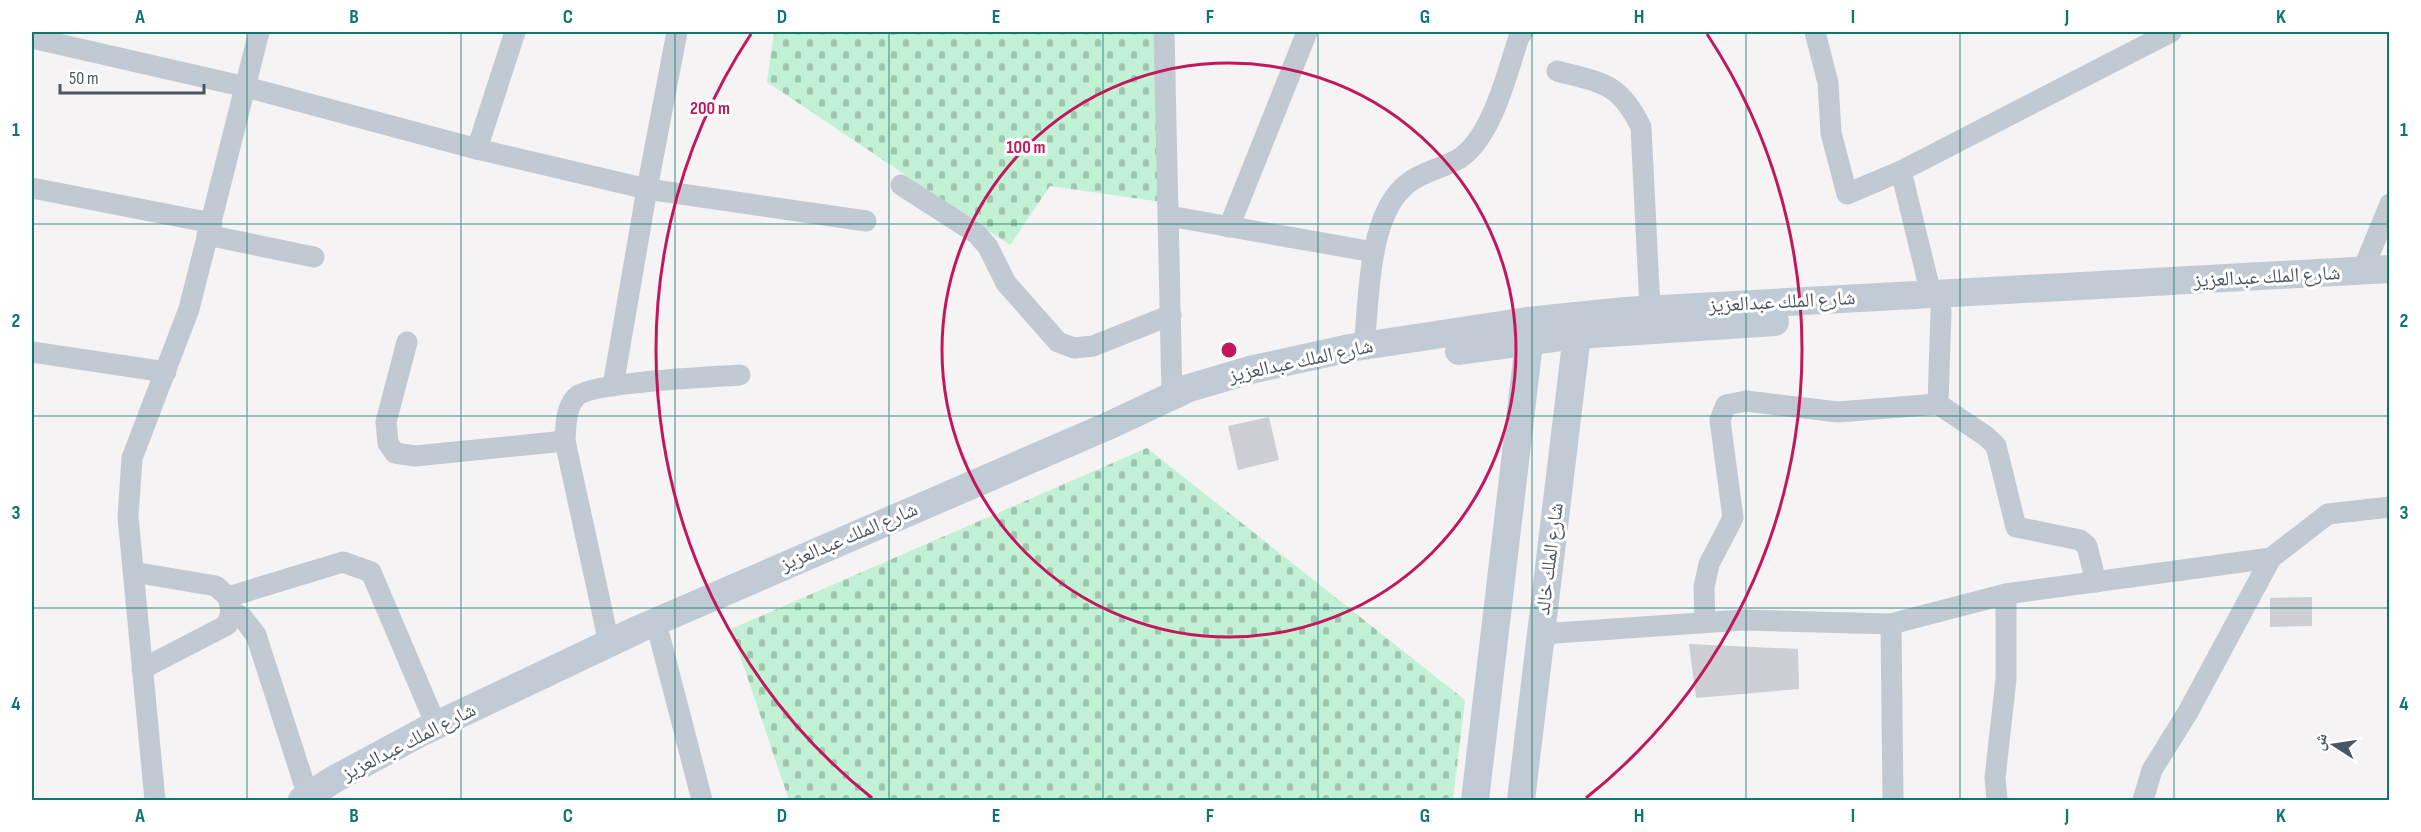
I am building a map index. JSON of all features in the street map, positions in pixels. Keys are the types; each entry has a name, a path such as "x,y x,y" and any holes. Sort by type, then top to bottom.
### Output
{"street":[{"path":"155,801 128,517 132,458 189,309 259,32"},
{"path":"477,149 515,32"},
{"path":"614,386 647,189 677,32"},
{"path":"1164,32 1172,396"},
{"path":"1229,227 1307,32"},
{"path":"1364,346 1376,239 1392,201 1405,183 1433,168 1455,161 1472,149 1489,119 1519,37 1523,32"},
{"path":"1815,32 1828,83 1831,132 1847,194 1901,171 2171,32"},
{"path":"32,38 246,87 477,149 647,189 866,221"},
{"path":"1557,71 1616,90 1630,105 1641,127 1650,309"},
{"path":"1901,171 1936,303 1938,404"},
{"path":"901,184 977,234 988,247 1006,283 1058,342 1074,348 1093,346 1170,315"},
{"path":"32,188 209,229 314,257"},
{"path":"2376,271 2390,204"},
{"path":"1169,216 1374,252"},
{"name":"شارع الملك عبدالعزيز","path":"305,799 333,780 436,725 609,643 803,556 1108,426 1189,388 1250,370 1364,346 1576,326 2376,271"},
{"name":"شارع الملك عبدالعزيز","path":"1576,326 1650,309 1936,303 2390,284"},
{"name":"شارع الملك خالد","path":"1521,801 1576,326"},
{"path":"1475,801 1528,332"},
{"name":"شارع الملك عبدالعزيز","path":"336,801 422,749 660,638 1196,405 1252,387 1528,332"},
{"path":"407,342 386,422 387,443 396,453 415,456 565,441"},
{"path":"32,352 166,372"},
{"path":"609,643 565,441 566,418 576,397 590,390 614,386 740,375"},
{"path":"1705,622 1704,587 1710,564 1733,518 1720,420 1726,405 1746,401 1838,412 1938,404 1987,436 1996,446 2016,527 2080,540 2087,546 2096,582"},
{"path":"2143,801 2152,770 2188,712 2271,558 2328,514 2390,507"},
{"path":"1541,634 1743,620 1891,624 2006,594 2271,558"},
{"path":"229,604 343,562 371,572 436,725"},
{"path":"133,572 216,586 256,635 305,799"},
{"path":"1997,801 1995,778 2006,679 2006,594"},
{"path":"142,669 226,625 229,604"},
{"path":"1891,624 1893,801"},
{"path":"660,638 702,801"}],"green space":[{"path":"774,32 1163,32 1169,203 1050,186 1010,245 767,82"},
{"path":"1147,448 1465,700 1453,800 789,800 731,629"}],"building":[{"path":"1269,417 1279,460 1238,470 1228,426"},
{"path":"2312,597 2312,626 2270,627 2270,598"},
{"path":"1689,644 1798,649 1799,689 1696,698"}]}
